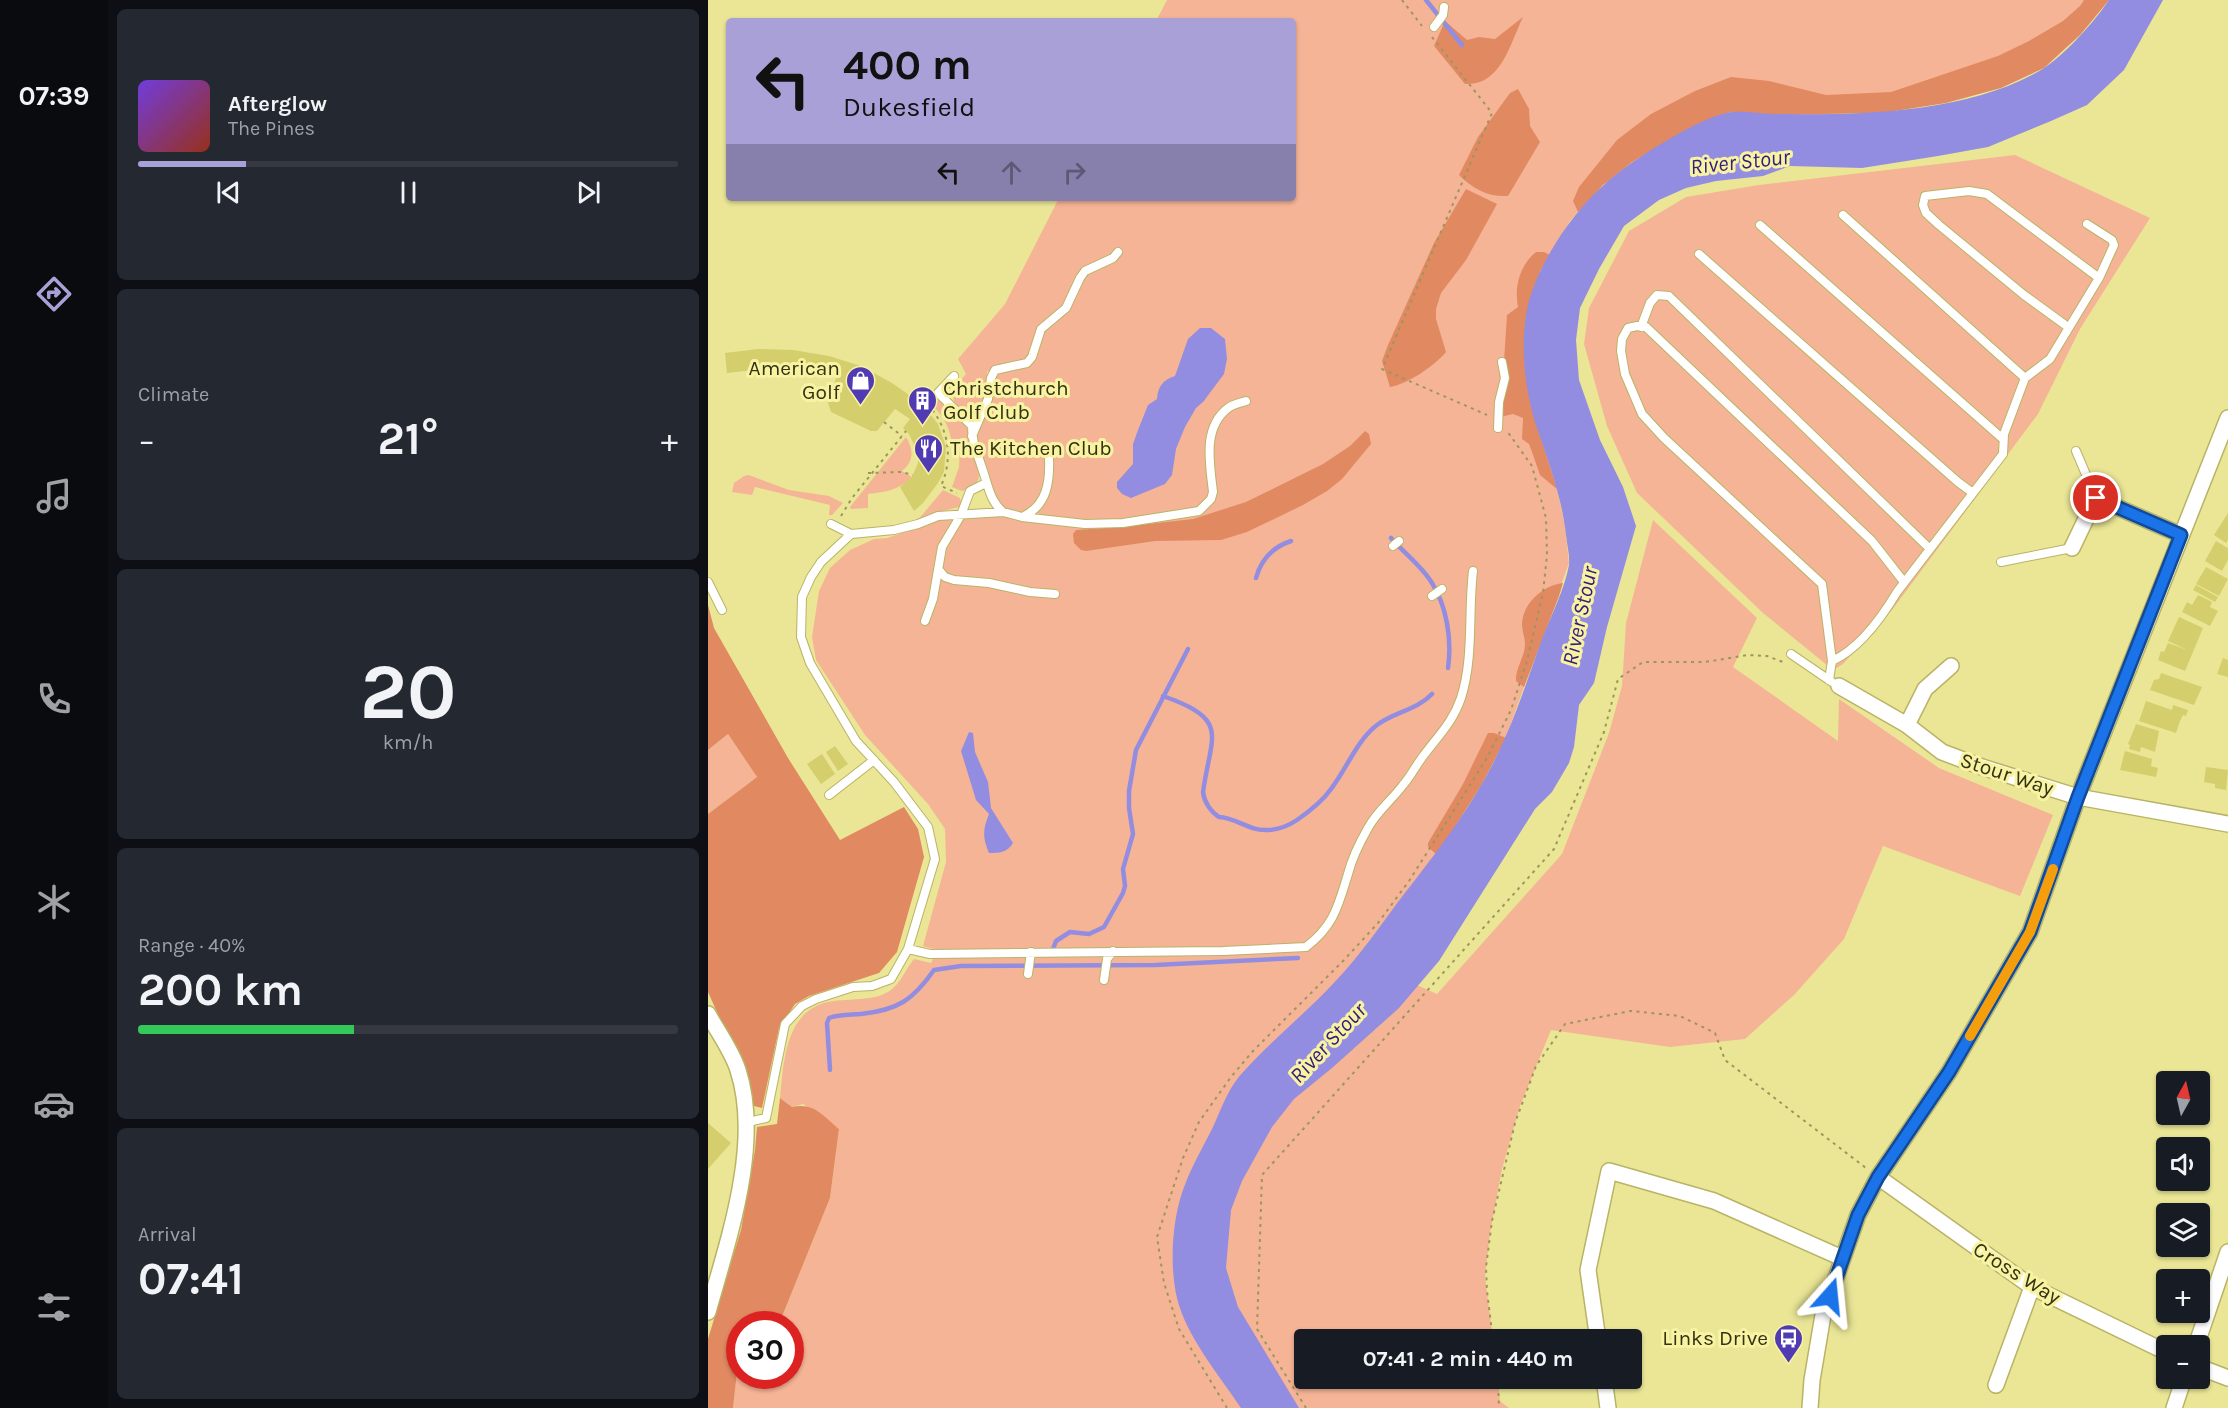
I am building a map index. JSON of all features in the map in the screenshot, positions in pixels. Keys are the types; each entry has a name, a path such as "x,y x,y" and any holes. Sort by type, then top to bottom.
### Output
{"street":[{"path":"1810,1408 1812,1380 1823,1315 1858,1215 1878,1177 1949,1072 2030,932 2078,797 2228,418"},
{"path":"2072,548 2096,498 2181,535"},
{"path":"1907,725 1925,689 1951,666"},
{"name":"Stour Way","path":"1834,683 1907,725 1942,752 1982,767 2078,797 2228,824"},
{"path":"708,1014 738,1070 748,1122 735,1212 708,1312"},
{"path":"1596,1329 1588,1270 1609,1170 1714,1201 1842,1258"},
{"name":"Cross Way","path":"1878,1177 2032,1287 2156,1347"},
{"path":"2200,1335 2228,1252"},
{"path":"1996,1385 2032,1287"},
{"path":"2210,1371 2228,1378"},
{"path":"1605,1389 1608,1408"},
{"path":"2174,1408 2180,1389"}],"lane":[{"path":"1434,27 1443,15 1444,7"},
{"path":"2068,327 2024,295 1939,225 1926,213 1923,205 1925,196 1959,192 1987,194 2099,278"},
{"path":"1843,215 2025,378"},
{"path":"1832,661 1841,657 1883,615 1904,582 2003,454 2003,439 2025,378 2050,359 2099,278 2114,245 2112,240 2087,224"},
{"path":"1760,225 2003,439"},
{"path":"972,436 988,399 991,378 995,370 1027,363 1032,357 1041,329 1066,308 1085,271 1113,258 1118,252"},
{"path":"1699,254 1973,493"},
{"path":"1641,327 1650,303 1657,295 1669,296 1930,549"},
{"path":"1834,683 1822,584 1642,414 1625,374 1621,351 1622,339 1628,328 1646,327 1872,541 1904,582"},
{"path":"1498,425 1499,402 1505,378 1502,362"},
{"path":"954,376 938,393 972,426 974,450 996,506 1003,512"},
{"path":"833,525 851,534 894,530 938,516 1003,512 1023,517 1104,524 1155,519 1199,511 1211,499 1213,492 1208,448 1212,432 1219,417 1229,406 1246,401"},
{"path":"2076,451 2096,498"},
{"path":"1023,517 1033,512 1047,491 1049,458"},
{"path":"926,621 933,599 942,547 961,515 970,491 986,483"},
{"path":"748,1122 766,1118 785,1024 802,1006 832,993 853,987 872,986 891,979 908,949 935,859 928,827 894,782 856,741 810,663 801,637 802,597 811,577 821,562 851,534"},
{"path":"2001,562 2072,548"},
{"path":"939,570 945,577 954,580 989,583 1030,592 1055,594"},
{"path":"908,949 930,954 1282,950 1306,947 1314,942 1333,918 1341,902 1348,872 1369,825 1403,785 1424,754 1444,733 1455,714 1465,684 1473,571"},
{"path":"708,582 722,610"},
{"path":"1432,596 1442,589"},
{"path":"1791,654 1834,683"},
{"path":"829,795 874,760"},
{"path":"1104,980 1107,959 1113,951"},
{"path":"1028,974 1031,952"}],"path":[{"path":"1402,0 1423,26"},
{"path":"1227,1408 1179,1329 1164,1283 1157,1237 1183,1158 1199,1122 1231,1077 1253,1051 1345,959 1377,923 1409,881 1487,758 1511,710 1527,661 1544,593 1547,555 1546,518 1532,466 1504,427 1498,425 1490,416 1382,369 1492,113 1430,35"},
{"path":"928,404 946,432 948,463 941,486 967,496"},
{"path":"884,422 902,436"},
{"path":"833,525 870,473 906,431"},
{"path":"870,473 902,472 913,475"},
{"path":"1306,1408 1257,1329 1262,1175 1554,849 1604,732 1618,679 1642,662 1705,662 1748,655 1767,656 1784,663 1791,654"},
{"path":"1492,1329 1486,1266 1492,1221 1515,1123 1536,1066 1565,1024 1630,1011 1680,1016 1715,1033 1725,1060 1878,1177"},
{"path":"1498,1389 1499,1408"}],"shaded area":[{"path":"1167,0 2109,0 2080,35 1603,184 1570,221 1540,271 1554,474 1565,526 1569,563 1506,737 1482,784 1437,855 1356,958 1437,994 1562,854 1609,733 1622,686 1626,623 1653,520 1757,618 1733,667 1838,741 1839,699 1939,768 2053,815 2020,896 1883,846 1844,939 1794,995 1745,1039 1670,1047 1551,1030 1520,1106 1502,1169 1490,1233 1485,1277 1492,1329 1294,1329 1294,1389 1499,1389 1500,1401 1509,1408 733,1408 735,1389 804,1389 804,1311 784,1311 830,1198 839,1129 803,1104 792,1107 780,1098 783,1068 790,1038 796,1025 805,1014 817,1006 833,1001 884,994 898,983 914,959 931,963 937,950 923,946 946,862 945,829 928,804 865,735 816,660 812,637 819,591 830,568 850,550 874,539 887,538 950,517 975,518 1010,511 1003,506 991,490 976,442 976,434 992,404 993,378 1002,371 1001,365 987,372 987,385 981,402 967,415 955,405 951,390 966,374 958,359 1005,304 1057,201 1296,201 1296,18 1158,18"},
{"path":"2084,0 2109,0 2080,35 2044,68 2001,88 1946,103 1882,113 1767,115 1730,112 1688,129 1632,162 1603,185 1578,212 1573,201 1579,187 1617,140 1651,114 1695,91 1731,77 1769,81 1826,95 1891,92 1998,56 2063,21"},
{"path":"1523,17 1503,61 1496,71 1477,83 1465,84 1434,46 1445,21 1467,40 1479,37 1495,39"},
{"path":"1518,89 1529,109 1530,126 1540,142 1508,196 1487,193 1475,188 1459,175 1478,137 1510,93"},
{"path":"2015,155 2150,218 2080,329 2038,414 1892,610 1843,664 1833,670 1763,613 1637,493 1607,426 1584,344 1589,308 1629,231 1686,197 1759,185"},
{"path":"1466,189 1497,204 1466,260 1441,293 1436,309 1436,319 1446,352 1420,374 1390,387 1382,361 1388,345 1434,243"},
{"path":"1536,252 1550,255 1540,271 1536,423 1557,489 1540,475 1529,444 1522,439 1523,418 1513,414 1500,417 1508,377 1508,369 1504,361 1507,315 1518,307 1517,291 1520,276 1530,257"},
{"path":"939,399 969,427 969,445 979,478 971,487 962,491 952,487 959,467 960,446 952,445 946,424 933,406"},
{"path":"1365,431 1369,434 1371,444 1342,479 1303,505 1247,532 1221,540 1155,541 1086,551 1081,550 1074,543 1073,534 1076,530 1193,519 1246,502 1323,464 1350,446"},
{"path":"906,437 912,455 902,471 912,477 892,490 868,494 868,508 851,509 850,507"},
{"path":"749,475 789,490 829,496 843,503 832,515 829,515 830,505 755,487 752,495 732,492 734,483"},
{"path":"943,490 960,498 959,507 935,513 917,521"},
{"path":"1563,583 1524,687 1516,681 1525,649 1523,617 1535,597 1548,587"},
{"path":"708,605 714,628 788,758 840,840 904,807 918,829 924,857 897,952 879,973 809,996 795,1004 779,1028 762,1108 750,1105 742,1068 708,992 708,814 757,777 728,734 708,750"},
{"path":"1488,733 1506,738 1482,784 1437,855 1428,847 1428,843 1463,784"},
{"path":"728,734 757,777 708,814 708,750"},
{"path":"780,1098 792,1107 812,1108 839,1129 830,1198 784,1311 726,1311 726,1389 735,1389 733,1408 708,1408 708,1339 741,1230 757,1127 777,1124"}],"water":[{"name":"River Stour","path":"2109,0 2163,0 2124,70 2087,105 1988,147 1862,168 1790,166 1763,176 1716,181 1686,188 1659,200 1624,226 1580,308 1576,340 1579,380 1600,440 1623,487 1636,526 1607,627 1594,683 1579,705 1574,747 1569,763 1552,792 1535,809 1439,961 1399,1008 1294,1099 1272,1127 1242,1181 1231,1210 1226,1268 1238,1307 1299,1408 1241,1408 1195,1341 1177,1298 1173,1270 1173,1240 1181,1195 1234,1083 1331,986 1371,939 1464,813 1486,777 1515,715 1569,565 1562,508 1530,403 1524,359 1524,329 1530,298 1545,261 1556,243 1580,210 1606,183 1648,152 1704,121 1733,112 1840,114 1910,109 1979,96 2011,85 2050,64 2078,38"},
{"path":"1200,328 1211,328 1225,339 1227,359 1224,374 1196,408 1185,427 1176,449 1172,475 1165,484 1131,498 1122,494 1117,488 1117,482 1133,464 1133,444 1148,405 1157,399 1162,384 1175,376 1188,339"},
{"path":"969,732 973,733 975,752 988,782 991,808 1013,843 1002,852 989,853 985,842 985,829 989,814 976,800 961,751"}],"building":[{"path":"758,349 793,350 829,356 861,366 892,383 922,404 938,424 946,447 944,472 923,503 914,511 900,487 912,477 918,463 918,444 914,445 903,428 910,419 895,409 877,431 871,431 831,412 828,403 837,375 824,371 793,366 760,365 753,366 754,370 727,373 725,353"},
{"path":"2228,513 2228,540 2226,543 2214,535"},
{"path":"2216,541 2228,548 2228,560 2222,571 2205,561"},
{"path":"2206,567 2228,579 2219,596 2196,584"},
{"path":"2196,585 2218,597 2215,602 2193,590"},
{"path":"2198,595 2212,602 2210,607 2218,611 2210,626 2182,612 2187,602 2192,605"},
{"path":"2179,617 2203,628 2185,671 2158,660 2161,651 2164,652 2168,643 2187,650 2168,641"},
{"path":"2223,658 2228,660 2228,677 2217,674"},
{"path":"2161,673 2202,687 2194,705 2150,690 2154,680 2159,679"},
{"path":"2146,701 2172,710 2173,705 2188,710 2186,716 2183,715 2176,733 2139,721"},
{"path":"2136,724 2159,731 2155,752 2141,747 2140,752 2129,749 2128,744"},
{"path":"835,746 848,764 838,771 826,752"},
{"path":"2125,751 2152,759 2151,766 2158,768 2156,777 2120,770"},
{"path":"822,754 835,774 821,784 807,764"},
{"path":"2206,767 2228,770 2226,790 2215,788 2215,784 2204,782"},
{"path":"708,1123 731,1143 708,1169"}],"waterway":[{"path":"1426,0 1462,45"},
{"path":"1391,538 1423,571 1437,592 1447,624 1448,668"},
{"path":"1256,578 1261,565 1269,555 1291,541"},
{"path":"1053,949 1056,941 1070,932 1089,934 1104,927 1123,893 1125,886 1123,869 1133,834 1129,791 1136,750 1188,649"},
{"path":"1163,696 1199,713 1208,722 1212,742 1203,792 1211,810 1219,817 1254,829 1267,830 1287,826 1311,810 1327,794 1370,731 1384,721 1419,704 1432,694"},
{"path":"830,1070 827,1023 829,1018 885,1010 904,1002 919,989 934,970 961,966 1155,965 1298,958"}],"slow traffic":[{"path":"1970,1036 2030,932 2053,869"}],"place":[{"name":"American Golf","path":"861,406"},
{"name":"Christchurch Golf Club","path":"922,426"},
{"name":"The Kitchen Club","path":"929,474"},
{"name":"Links Drive","path":"1789,1364"}],"route":[{"path":"1830,1296 1858,1215 1878,1177 1949,1072 2030,932 2078,797 2181,535 2096,498"}]}
